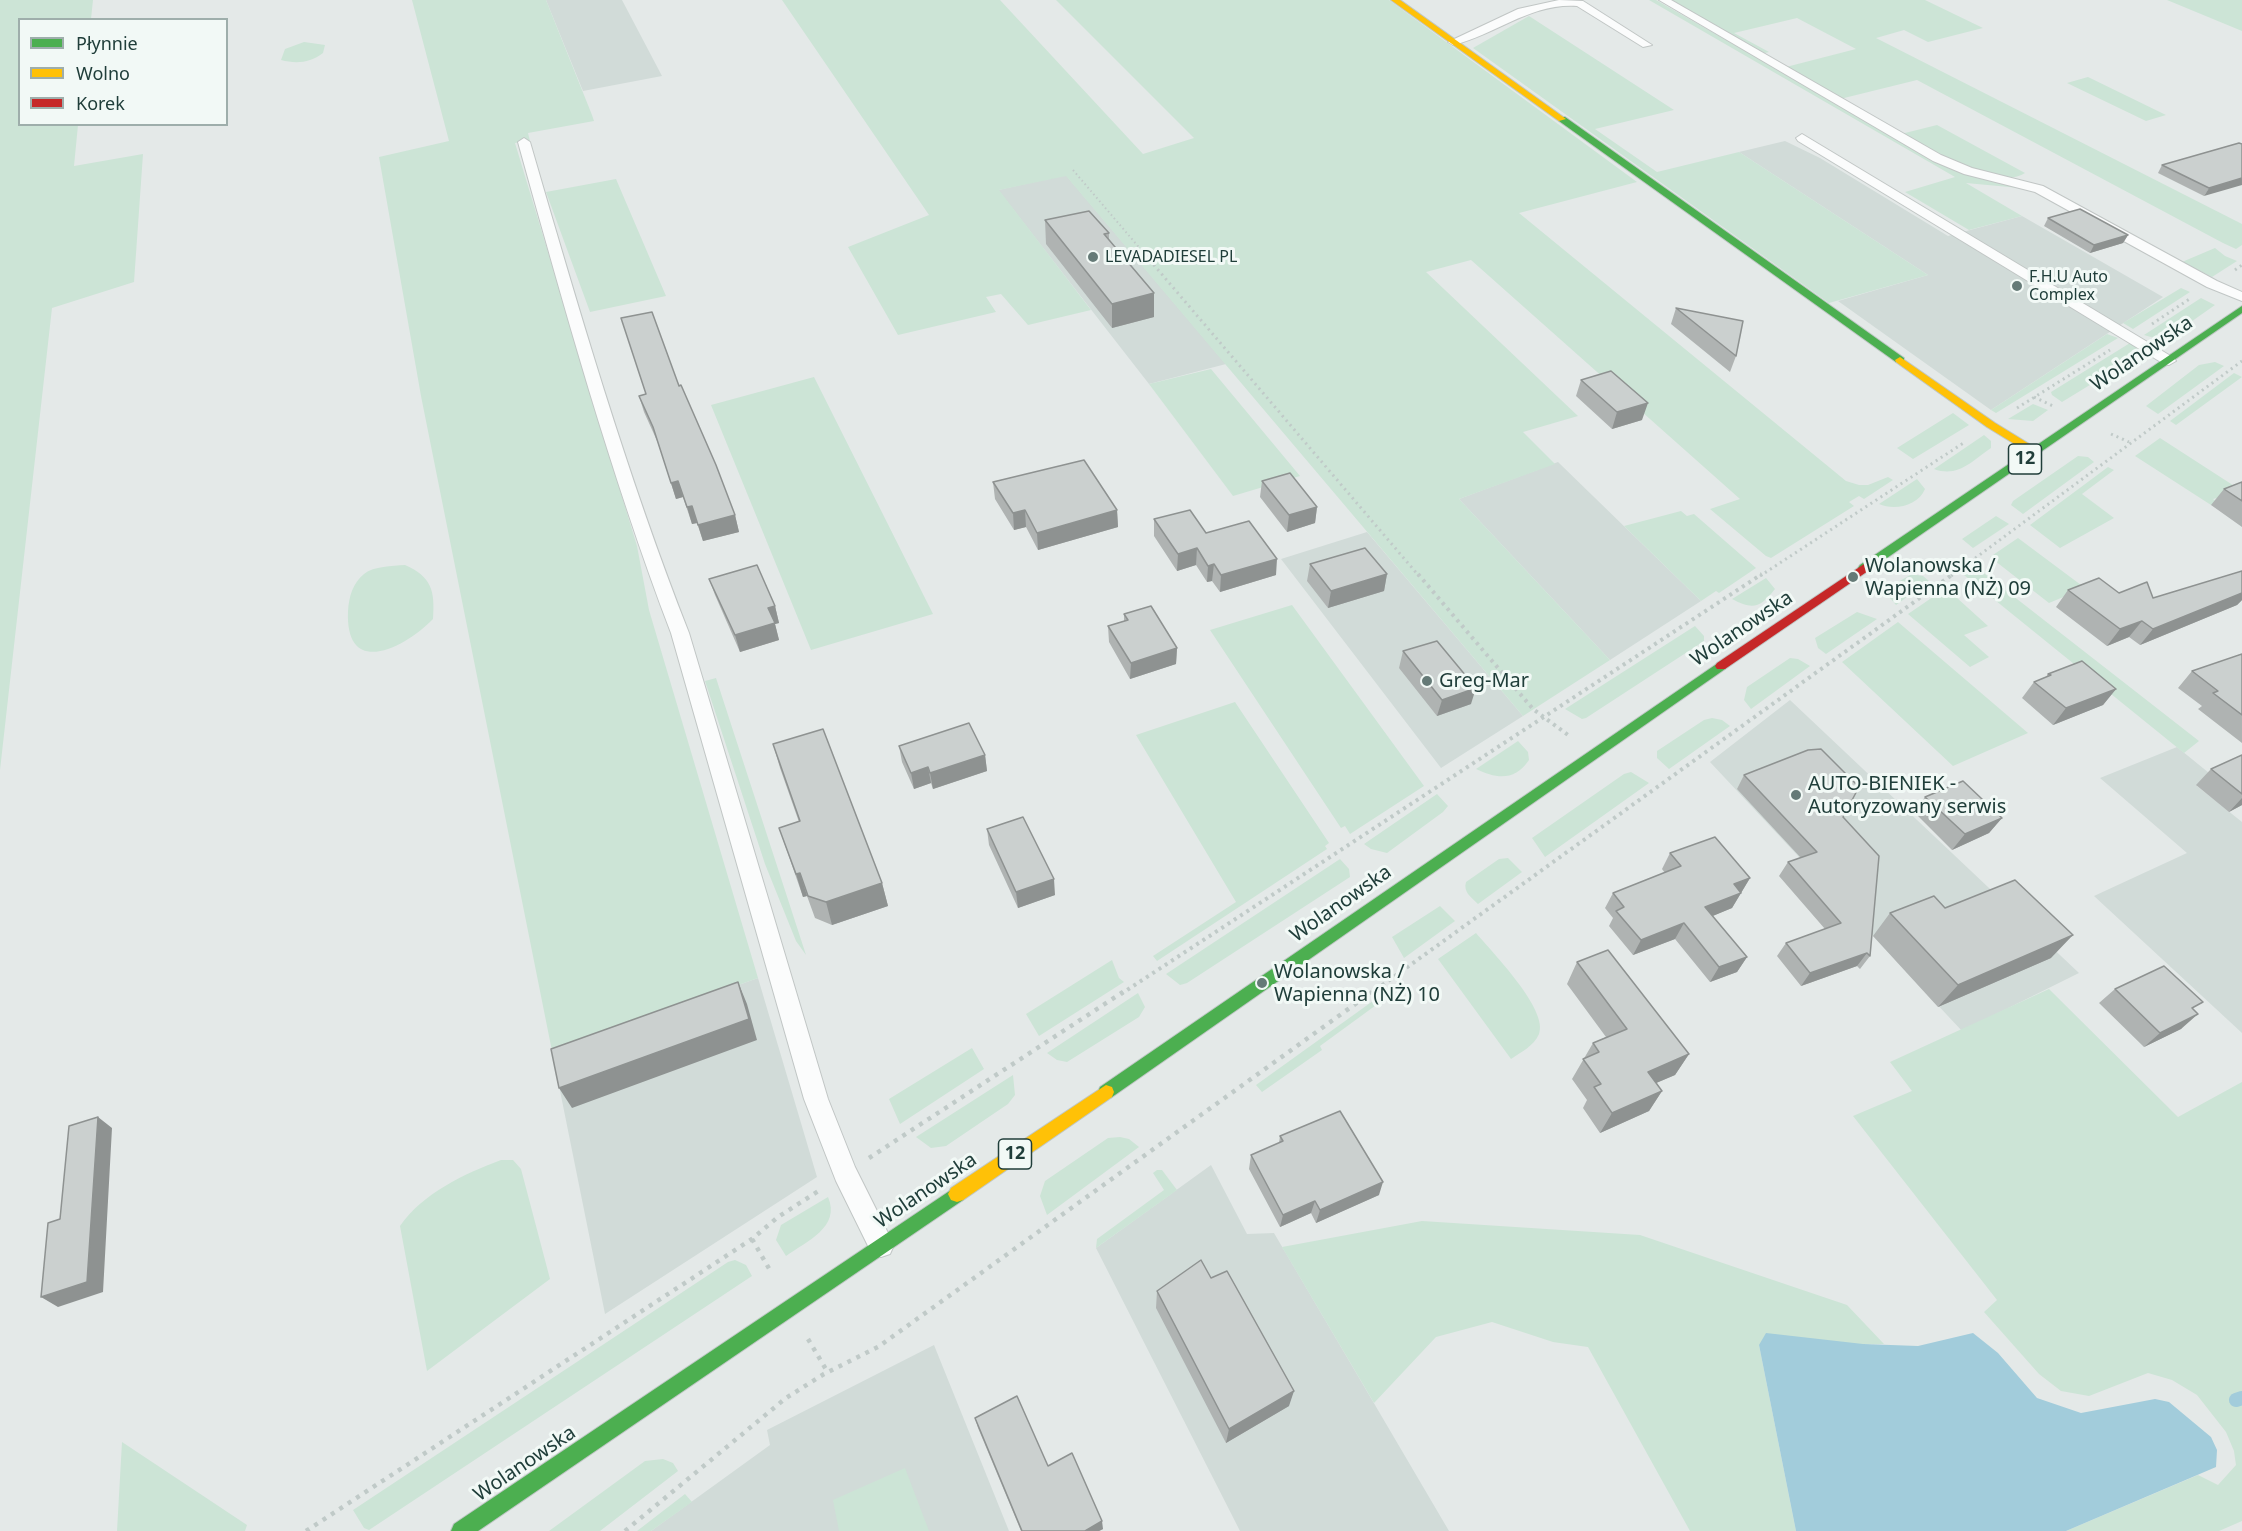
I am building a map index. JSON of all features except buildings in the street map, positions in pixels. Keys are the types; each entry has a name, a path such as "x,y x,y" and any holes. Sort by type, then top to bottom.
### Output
{"main road":[{"path":"1395,0 1991,425 2035,452"},
{"name":"Wolanowska","path":"461,1531 2242,309"}],"lane":[{"path":"1664,0 1936,158 1968,171 2039,189 2212,284 2242,297"},
{"path":"1453,42 1469,38 1522,11 1564,2 1579,3 1647,45"},
{"path":"1802,138 2169,361"},
{"path":"524,142 572,311 658,576 680,633 816,1099 845,1173 881,1245"}],"path":[{"path":"1073,170 1525,701 1543,717 1594,753"},
{"path":"306,1531 752,1239 778,1217 845,1173 2064,376 2131,338 2242,265"},
{"path":"625,1531 650,1514 775,1406 827,1372 878,1347 2023,524 2242,361"}],"shaded area":[{"path":"546,0 622,0 662,76 583,91"},
{"name":"F.H.U Auto Complex","path":"1785,141 1820,158 1948,236 2022,216 2163,297 1991,410 1838,301 1928,275 1739,152"},
{"name":"LEVADADIESEL PL","path":"1066,175 1226,364 1149,384 998,190"},
{"path":"1558,462 1701,601 1610,660 1459,499"},
{"path":"1367,532 1523,716 1441,768 1281,559"},
{"path":"1790,700 2079,973 1962,1031 1710,762"},
{"path":"2177,747 2214,777 2197,786 2242,822 2242,1033 2094,896 2187,853 2100,778"},
{"path":"758,978 817,1177 605,1314 552,1051"},
{"path":"1211,1165 1247,1234 1274,1233 1449,1531 1240,1531 1096,1248"},
{"path":"934,1345 1009,1531 651,1531 770,1445 767,1430"}],"green space":[{"path":"0,0 93,0 91,18 18,18 18,126 78,126 74,166 143,154 134,282 52,308 0,770"},
{"path":"412,0 546,0 592,115 594,121 528,133 530,141 515,143 637,546 649,610 758,978 552,1051 421,396 379,157 449,141"},
{"path":"782,0 1000,0 1143,154 1194,138 1056,0 1389,0 1637,182 1519,213 1846,481 1868,485 1888,477 1893,480 1864,499 1859,496 1849,502 1854,506 1771,558 1766,556 1710,509 1740,499 1471,260 1426,272 1578,416 1523,432 1555,464 1459,499 1610,660 1523,716 1066,176 999,190 1091,310 1028,325 1001,294 986,297 996,312 898,335 848,247 929,215"},
{"path":"1649,0 1656,0 1938,161 2020,188 1966,183 2022,216 1969,230 1905,192 1955,177"},
{"path":"1669,0 1925,0 1983,28 1928,42 1904,30 1876,38 2242,224 2242,245 2236,249 2223,243 1917,80 1840,99 1786,67 1856,49 1797,18 1734,33 1769,52 1761,54"},
{"path":"2167,0 2242,0 2242,31"},
{"path":"1529,16 1674,110 1595,129 1657,172 1739,152 1928,275 1829,303 1473,48"},
{"path":"304,42 325,45 323,53 303,62 281,60 285,49"},
{"path":"2088,77 2166,115 2146,121 2067,83"},
{"path":"1937,125 2025,173 2013,177 1998,177 1980,173 1944,158 1901,134"},
{"path":"616,179 666,296 590,312 546,192"},
{"path":"2215,248 2225,256 2237,261 2212,277 2182,262"},
{"path":"2181,288 2190,292 2133,329 2123,323"},
{"path":"2201,298 2215,305 2168,338 2161,340 2144,335"},
{"path":"2107,334 2118,338 1996,413 1991,410"},
{"path":"2130,343 2142,352 2139,355 2062,402 2052,395 2051,392"},
{"path":"2215,362 2224,366 2158,414 2146,406 2199,365"},
{"path":"1211,369 1300,476 1233,496 1149,384"},
{"path":"2234,373 2242,377 2176,425 2170,421"},
{"path":"814,377 933,614 811,650 711,405"},
{"path":"2033,404 2048,410 2033,421 2008,419"},
{"path":"1953,413 1969,425 1913,459 1897,448"},
{"path":"1984,435 1991,441 1991,448 1971,463 1958,470 1934,469"},
{"path":"2160,438 2242,492 2213,499 2218,503 2211,505 2135,456"},
{"path":"2078,456 2088,457 2094,462 2023,514 2011,505 2013,501"},
{"path":"2108,467 2114,470 2082,494 2114,518 2060,548 2030,525"},
{"path":"1917,479 1925,489 1917,500 1898,507 1879,504"},
{"path":"1681,511 1687,516 1694,514 1756,568 1719,593 1716,591 1701,601 1624,526"},
{"path":"1996,516 2009,524 1973,548 1962,539"},
{"path":"2018,538 2085,588 2049,603 1990,557"},
{"path":"405,565 421,575 430,586 433,619 407,640 393,647 379,651 366,651 356,645 350,632 348,611 352,590 357,581 368,571"},
{"path":"1976,567 2199,741 2184,753 1964,575"},
{"path":"1912,574 1923,576 1929,581 1896,605 1888,591 1891,586"},
{"path":"1766,578 1775,589 1765,600 1751,606 1732,599"},
{"path":"1946,588 1988,626 1964,635 1989,657 1970,667 1908,614"},
{"path":"1292,605 1424,786 1350,834 1345,826 1341,828 1210,630"},
{"path":"1857,612 1877,619 1826,654 1818,648 1815,638"},
{"path":"1898,622 2028,733 1953,766 1842,662"},
{"path":"1695,626 1704,636 1704,641 1586,718 1582,719 1565,709"},
{"path":"1790,658 1798,659 1810,666 1751,709 1744,700 1747,687"},
{"path":"716,678 806,955 796,941 765,864 705,681"},
{"path":"1235,702 1329,843 1325,846 1327,849 1157,961 1153,956 1236,902 1136,735"},
{"path":"1712,718 1722,720 1730,726 1669,769 1657,758 1657,751 1704,720"},
{"path":"1518,741 1528,752 1529,760 1518,772 1498,776 1476,769"},
{"path":"1631,772 1649,783 1545,857 1532,838 1624,774"},
{"path":"1437,794 1448,806 1443,812 1387,853 1371,849 1364,844"},
{"path":"1508,858 1522,872 1478,904 1467,892 1466,882 1499,859"},
{"path":"1340,859 1349,869 1350,877 1187,983 1180,985 1166,974"},
{"path":"1440,906 1455,921 1404,958 1392,937"},
{"path":"1476,933 1506,967 1528,997 1540,1024 1539,1034 1534,1042 1511,1059 1438,959"},
{"path":"1112,960 1119,978 1124,982 1039,1036 1026,1014"},
{"path":"1391,988 1394,992 1320,1046 1322,1050 1262,1092 1256,1085"},
{"path":"2049,989 2178,1117 2242,1082 2242,1521 2219,1531 2066,1531 2198,1475 2218,1485 2236,1465 2234,1451 2226,1432 2197,1395 2172,1380 2148,1373 2089,1396 2061,1391 2039,1374 1984,1312 1997,1300 1853,1116 1912,1091 1890,1062"},
{"path":"1138,993 1145,1007 1139,1017 1067,1062 1057,1060 1047,1053"},
{"path":"972,1048 984,1069 900,1124 889,1099"},
{"path":"1013,1075 1015,1095 1008,1104 946,1146 931,1148 916,1137"},
{"path":"1108,1138 1129,1139 1139,1147 1047,1215 1040,1196 1045,1181"},
{"path":"501,1160 513,1160 521,1169 550,1279 427,1371 400,1226 409,1214 432,1194 459,1178"},
{"path":"1162,1170 1177,1190 1096,1248 1097,1239 1164,1190 1153,1173"},
{"path":"828,1197 831,1208 826,1225 812,1239 786,1256 776,1240 781,1225"},
{"path":"1422,1221 1640,1235 1847,1305 1884,1344 1759,1345 1796,1531 1690,1531 1588,1347 1553,1342 1492,1322 1436,1337 1374,1403 1282,1247"},
{"path":"735,1260 746,1265 752,1276 369,1530 364,1528 353,1510 728,1262"},
{"path":"122,1442 247,1525 245,1531 117,1531"},
{"path":"663,1459 673,1463 678,1471 600,1531 549,1531 645,1461"},
{"path":"905,1468 929,1531 839,1531 833,1500"},
{"path":"685,1494 692,1502 651,1531 637,1531"}],"water":[{"path":"1766,1333 1863,1344 1918,1346 1973,1333 1998,1353 2037,1398 2081,1413 2155,1399 2169,1402 2211,1437 2217,1450 2216,1467 2066,1531 1796,1531 1759,1345"}],"waterway":[{"path":"2236,1400 2242,1398"}],"traffic: fast":[{"path":"1562,119 1900,360"},
{"path":"1864,568 2242,309"},
{"path":"1106,1092 1721,666"},
{"path":"461,1531 957,1194"}],"traffic: slow":[{"path":"1395,0 1562,119"},
{"path":"1900,360 1991,425 2035,452"},
{"path":"957,1194 1106,1092"}],"traffic: jam":[{"path":"1721,666 1864,568"}],"place":[{"name":"LEVADADIESEL PL","path":"1093,257"},
{"name":"F.H.U Auto Complex","path":"2017,286"},
{"name":"Wolanowska / Wapienna (NŻ) 09","path":"1853,577"},
{"name":"Greg-Mar","path":"1427,681"},
{"name":"AUTO-BIENIEK - Autoryzowany serwis","path":"1796,795"},
{"name":"Wolanowska / Wapienna (NŻ) 10","path":"1262,983"}]}
